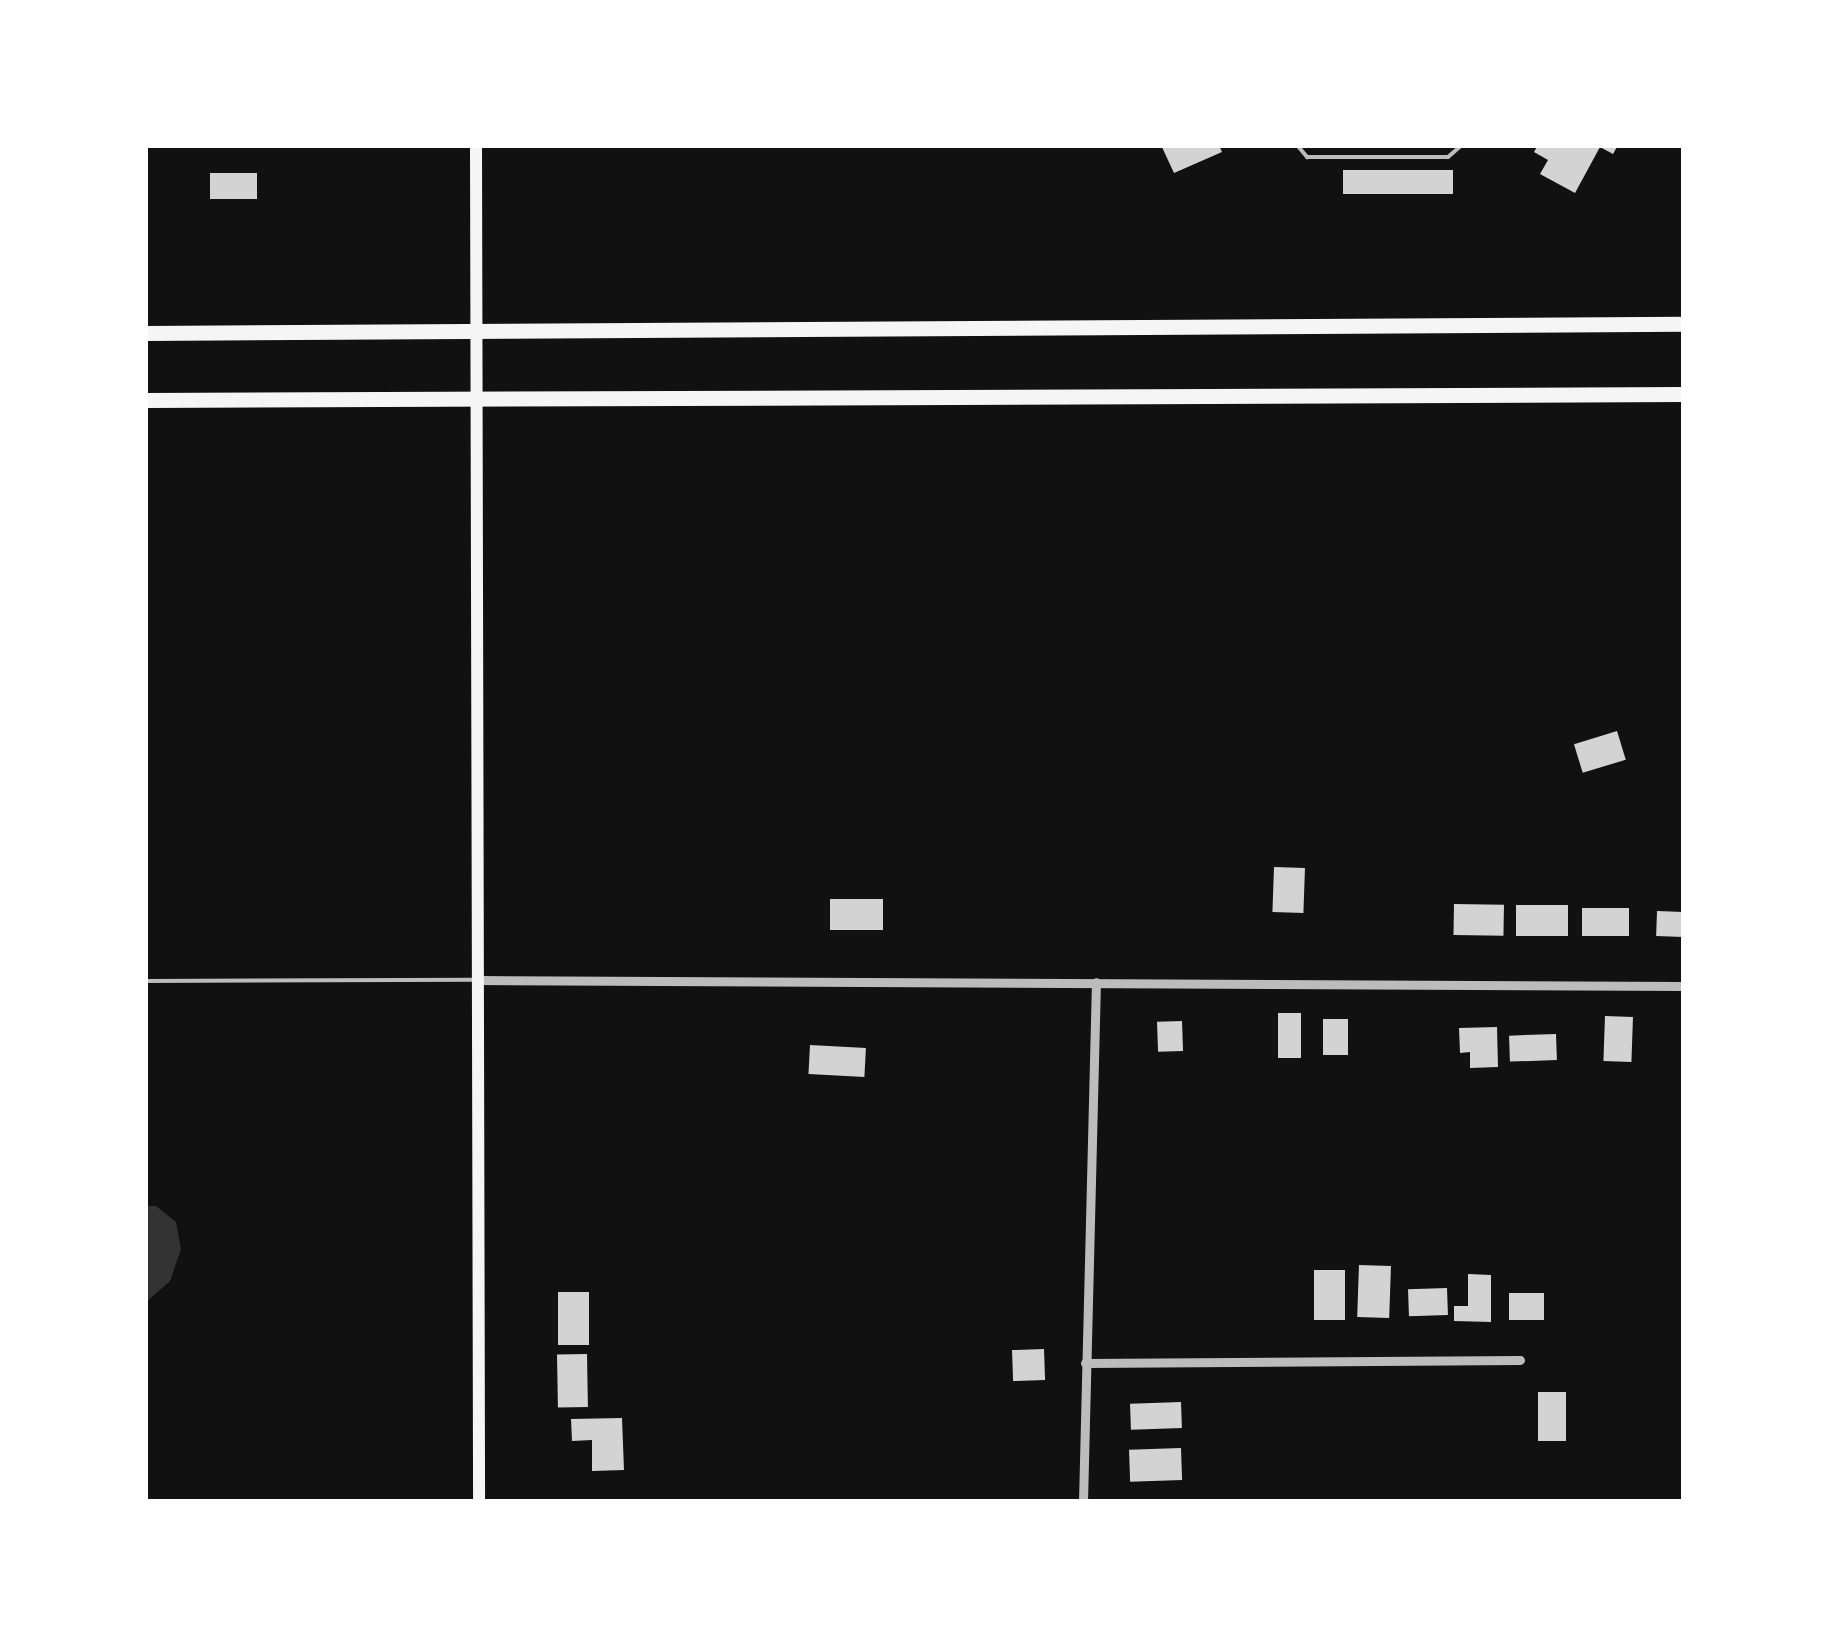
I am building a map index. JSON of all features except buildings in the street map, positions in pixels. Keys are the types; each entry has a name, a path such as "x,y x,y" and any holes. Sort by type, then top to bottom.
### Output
{"highway":[{"path":"145,333 1684,324"},
{"path":"145,400 1684,394"}],"main road":[{"path":"476,145 479,1502"}],"street":[{"path":"478,980 1684,986"},
{"path":"1084,1502 1096,982"},
{"path":"1085,1363 1520,1360"}],"lane":[{"path":"1297,145 1307,156 1448,156 1462,145"},
{"path":"145,981 478,980"}],"shaded area":[{"path":"145,1206 156,1206 176,1222 181,1249 170,1281 145,1303"}]}
